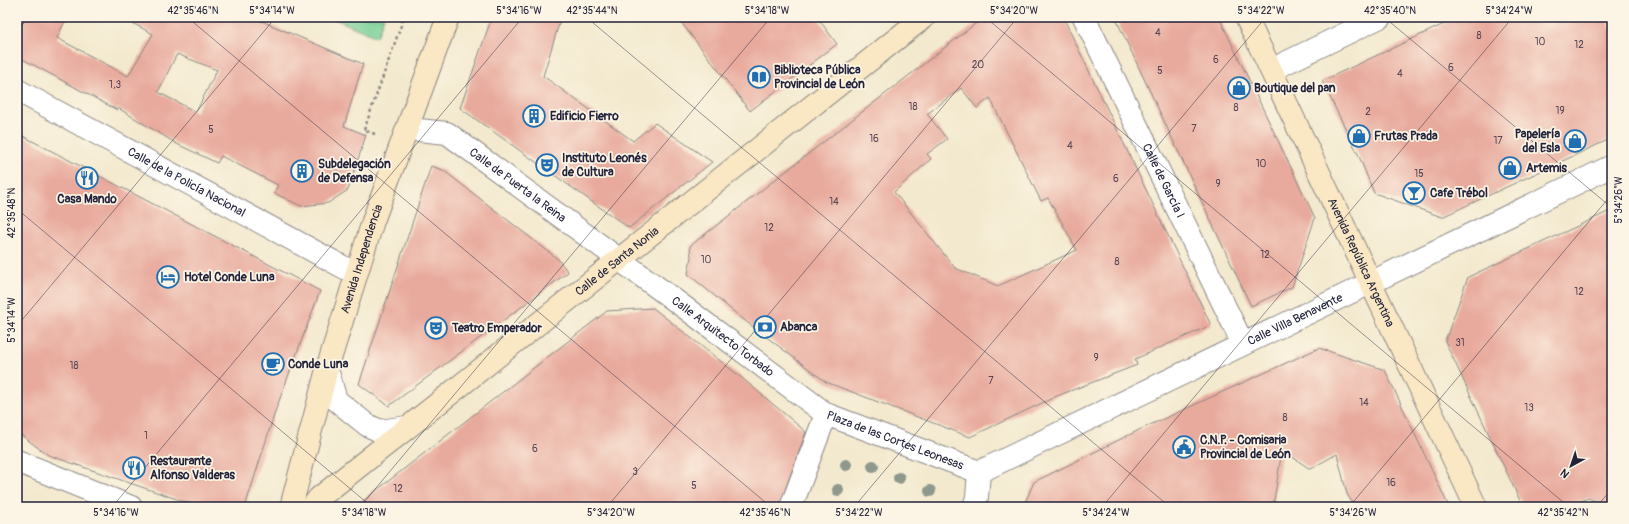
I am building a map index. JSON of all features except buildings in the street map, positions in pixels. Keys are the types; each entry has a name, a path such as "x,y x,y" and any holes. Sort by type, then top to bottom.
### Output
{"main road":[{"name":"Avenida Independencia","path":"291,507 328,369 356,274 373,222 409,129 448,17"},
{"name":"Calle de Santa Nonia","path":"312,507 319,498 407,427 620,260 924,17"},
{"name":"Avenida República Argentina","path":"1246,17 1370,283 1421,387 1476,507"}],"street":[{"name":"Calle de García I","path":"1084,17 1243,344"},
{"path":"1271,70 1380,17"},
{"name":"Calle de la Policía Nacional","path":"17,90 356,274"},
{"name":"Calle de Puerta la Reina","path":"409,129 447,133 620,260"},
{"name":"Calle Villa Benavente","path":"979,472 1612,166"},
{"name":"Calle Arquitecto Torbado","path":"620,260 826,414"},
{"path":"328,369 336,400 367,425 380,431 407,427"},
{"name":"Plaza de las Cortes Leonesas","path":"791,507 826,414 979,472 977,497 974,507"},
{"path":"17,461 131,507"}],"path":[{"path":"375,134 364,130 404,17"}],"green space":[{"path":"330,17 384,17 377,37"}],"place":[{"name":"Biblioteca Pública Provincial de León","path":"759,77"},
{"name":"Boutique del pan","path":"1239,88"},
{"name":"Edificio Fierro","path":"534,116"},
{"name":"Frutas Prada","path":"1359,136"},
{"name":"Papelería del Esla","path":"1575,141"},
{"name":"Instituto Leonés de Cultura","path":"547,165"},
{"name":"Artemis","path":"1510,168"},
{"name":"Subdelegación de Defensa","path":"302,171"},
{"name":"Casa Mando","path":"87,178"},
{"name":"Cafe Trébol","path":"1414,193"},
{"name":"Hotel Conde Luna","path":"168,277"},
{"name":"Abanca","path":"765,327"},
{"name":"Teatro Emperador","path":"436,328"},
{"name":"Conde Luna","path":"273,364"},
{"name":"C.N.P. - Comisaria Provincial de León","path":"1184,447"},
{"name":"Restaurante Alfonso Valderas","path":"134,468"}]}
